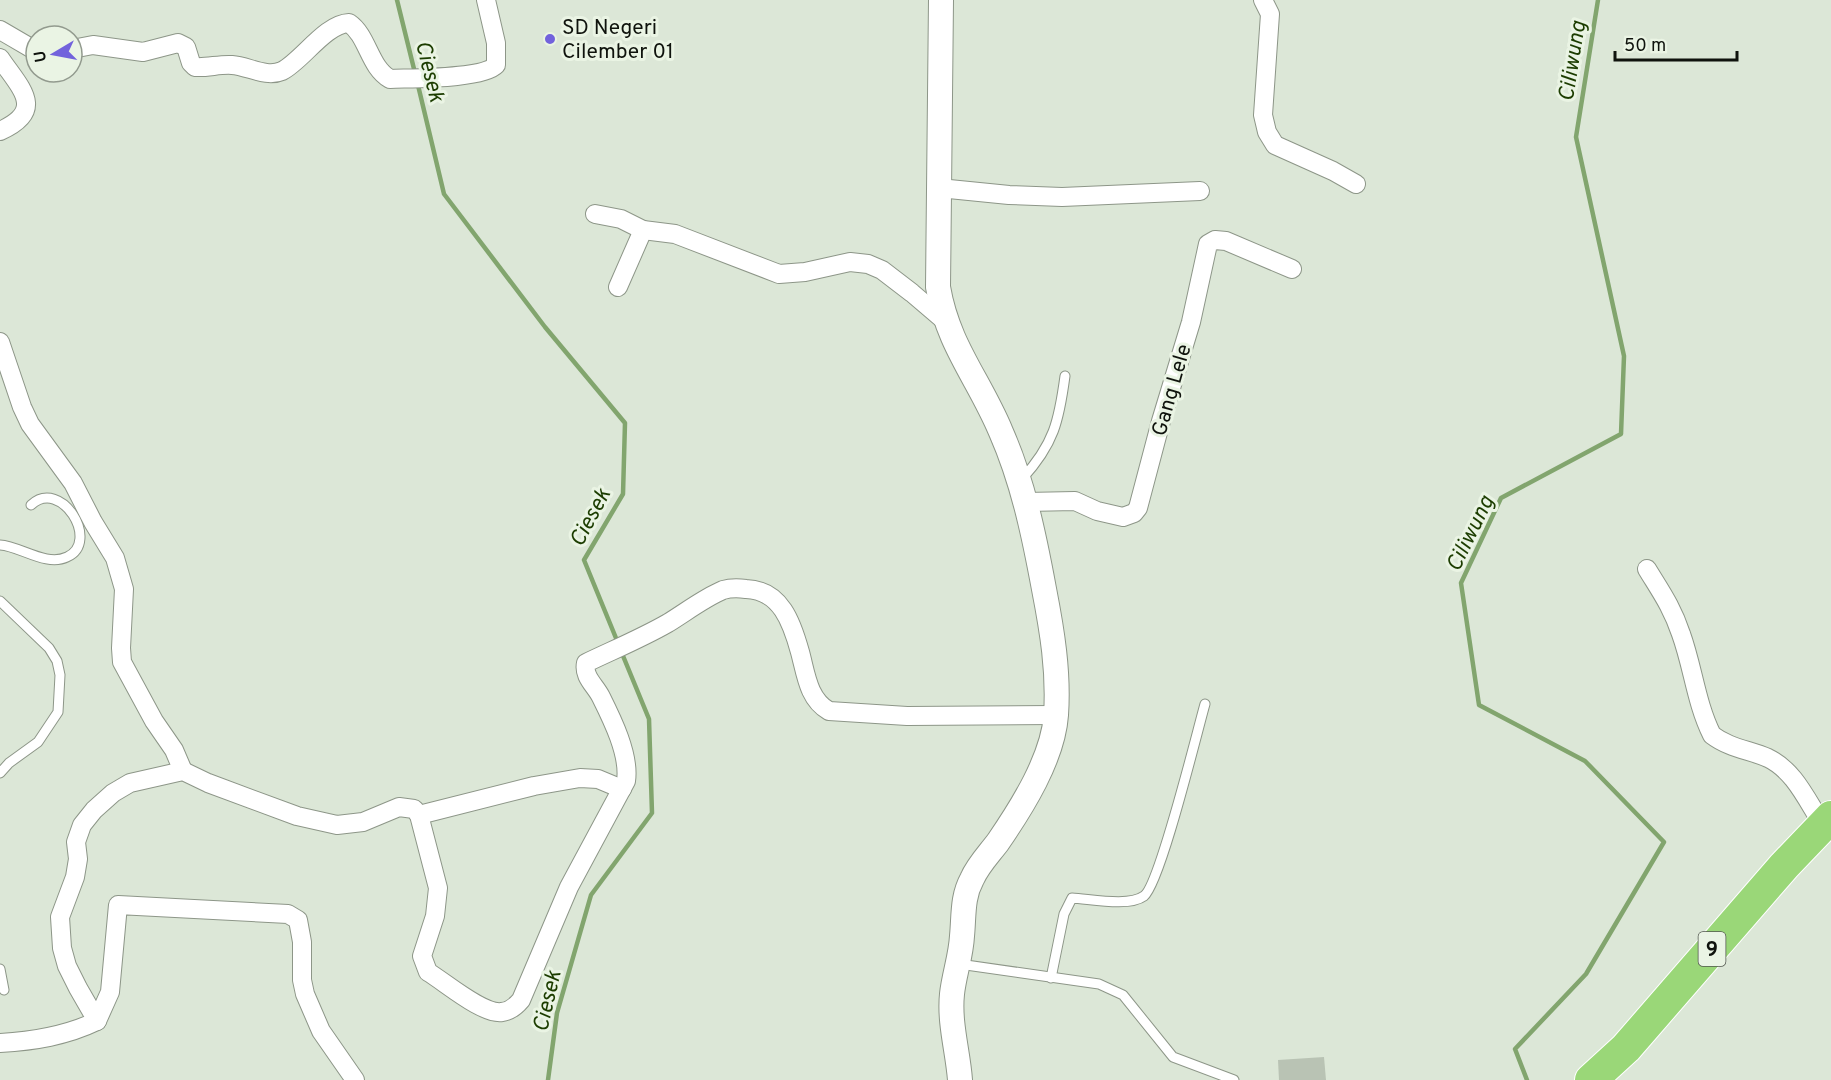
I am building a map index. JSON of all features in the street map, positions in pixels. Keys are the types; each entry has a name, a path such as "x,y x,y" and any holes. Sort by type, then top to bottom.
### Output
{"highway":[{"name":"9","path":"1591,1080 1633,1040 1784,866 1827,821"}],"street":[{"path":"84,47 93,45 142,52 178,43 186,47 191,63 195,67 233,65 265,73 276,72 286,67 330,31 349,22 358,31 379,68 390,79 431,78 483,72 493,69 496,65 496,43 486,0"},
{"path":"941,0 937,279 946,322 960,354 995,418 1023,491 1051,628 1055,658 1056,714 1054,733 1025,800 972,878 963,907 962,936 951,1013 960,1080"},
{"path":"1263,0 1270,15 1263,115 1267,132 1275,145 1356,184"},
{"path":"0,30 24,44"},
{"path":"0,58 24,94 27,107 25,114 18,121 0,131"},
{"path":"939,188 1009,195 1062,197 1200,191"},
{"path":"596,214 621,219 643,230 675,234 779,274 805,272 850,262 868,264 882,270 946,322"},
{"path":"618,287 643,230"},
{"name":"Gang Lele","path":"1023,491 1070,500 1110,515 1123,517 1134,513 1138,508 1191,322 1208,244 1215,240 1226,241 1292,269"},
{"path":"0,342 30,424 73,483 93,522 116,558 124,589 122,662 154,721 174,750 183,771"},
{"path":"1647,569 1673,613 1712,735 1741,750 1766,758 1783,768 1827,821"},
{"path":"97,1021 78,988 62,948 60,917 75,877 78,859 76,842 82,825 94,810 113,793 130,783 183,771 208,783 317,822 337,825 363,822 399,807 411,807 419,815 438,888 435,916 422,961 428,972 488,1011 501,1013 514,1007 521,1000 569,887 626,781 627,771 618,735 600,695 586,675 586,663 667,624 722,591 738,588 754,589 773,597 786,612 795,634 813,696 820,706 829,711 907,716 1056,714"},
{"path":"419,815 534,786 580,778 598,779 622,789"},
{"path":"0,1043 74,1032 97,1021 110,992 118,904 288,914 298,920 302,942 302,980 309,1005 325,1037 355,1080"}],"lane":[{"path":"1023,491 1059,417 1065,376"},
{"path":"0,545 40,558 64,559 74,553 81,540 80,528 71,512 59,500 48,497 37,499 31,505"},
{"path":"0,601 49,648 57,661 60,675 58,712 38,742 9,763 0,773"},
{"path":"1051,978 1064,914 1072,898 1133,902 1146,895 1156,873 1173,819 1204,704"},
{"path":"958,963 1099,984 1123,995 1173,1057 1234,1080"},
{"path":"0,969 4,990"}],"building":[{"path":"1324,1057 1326,1080 1279,1080 1278,1060"}],"waterway":[{"name":"Ciesek","path":"397,0 415,73"},
{"name":"Ciliwung","path":"1527,1080 1515,1049 1586,974 1664,842 1585,761 1479,705 1461,583 1501,498 1621,434 1624,356 1576,137 1598,0"},
{"name":"Ciesek","path":"417,81 444,194 545,327 625,423 623,494 584,560 618,643"},
{"name":"Ciesek","path":"548,1080 557,1013 591,895 652,813 649,719 621,651"}],"place":[{"name":"SD Negeri Cilember 01","path":"550,39"}]}
